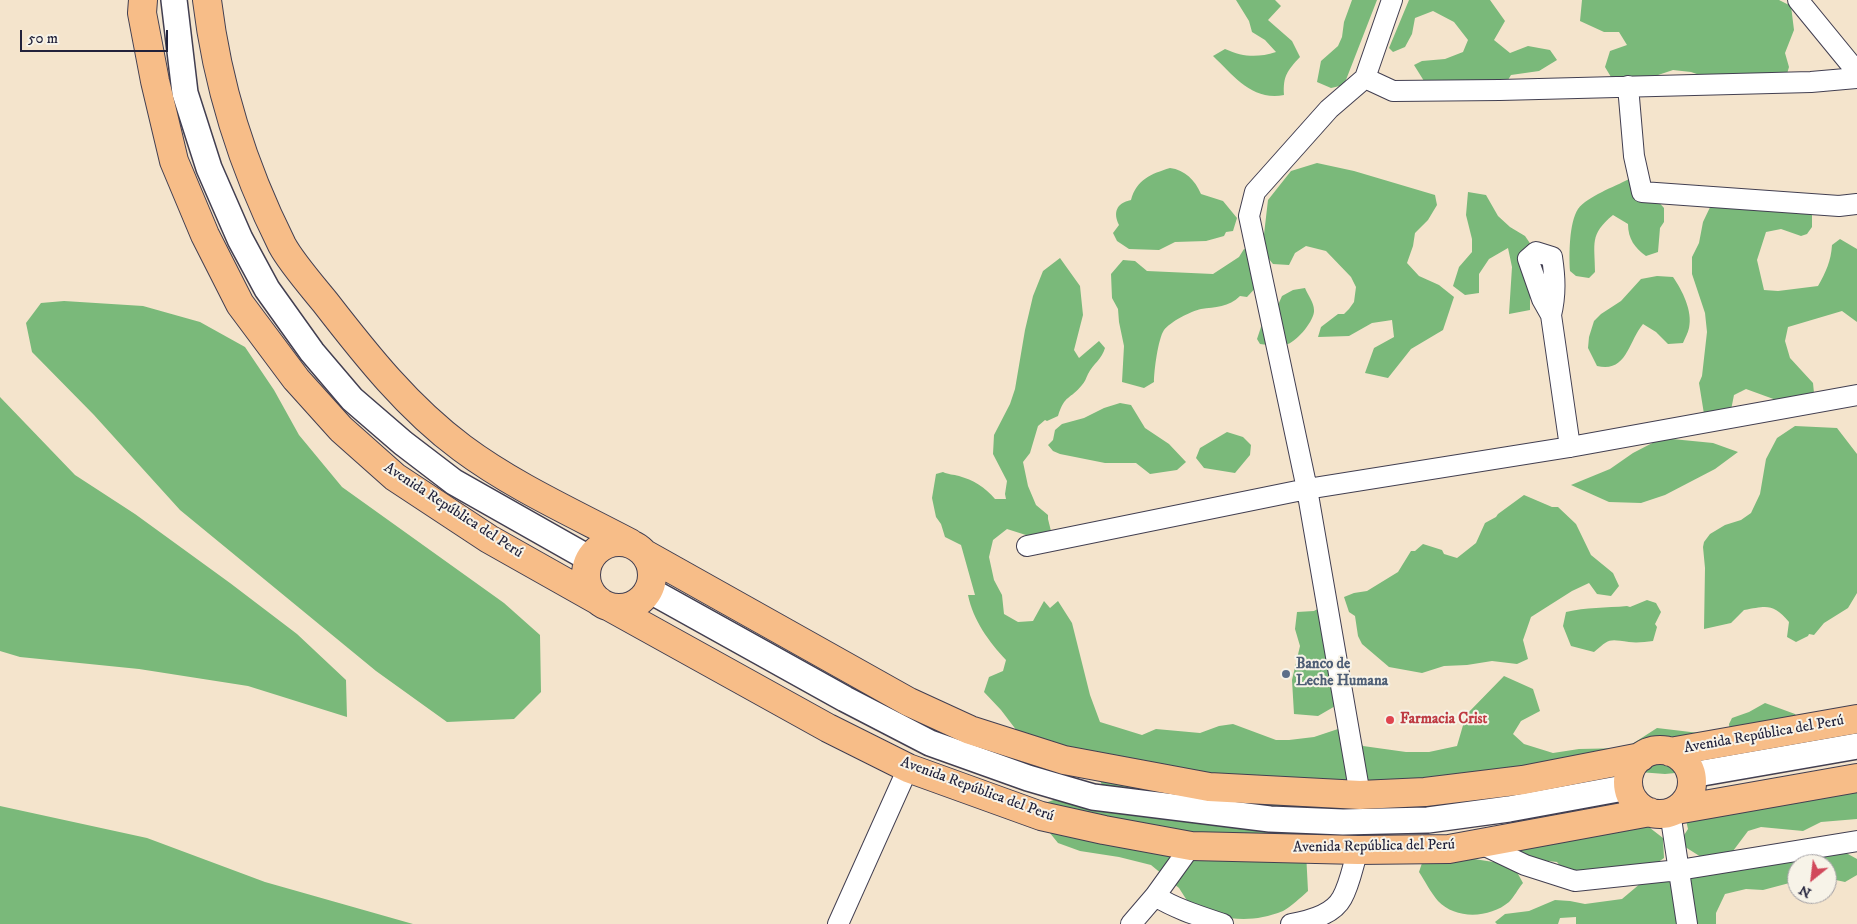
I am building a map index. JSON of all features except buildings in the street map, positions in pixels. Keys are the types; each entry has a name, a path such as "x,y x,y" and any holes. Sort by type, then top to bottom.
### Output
{"highway":[{"name":"Avenida República del Perú","path":"143,0 142,13 155,81 174,161 205,235 240,304 291,372 341,429 395,477 489,539 828,728 908,768 1041,816 1191,846 1358,850 1449,848 1857,778"},
{"path":"207,0 211,35 226,102 257,189 283,247 369,359 416,409 462,448 508,478 637,548 909,702 970,730 1064,760 1209,786 1360,795 1425,792 1523,780 1642,757 1655,751 1670,752 1684,761 1691,775 1691,792 1687,799 1665,812 1636,802 1631,795 1629,787 1631,770 1642,757"},
{"path":"620,542 637,548 650,562 652,571 649,590 636,604 627,607 603,603 592,594 588,586 586,568 590,559 602,546 620,542"},
{"name":"Avenida República del Perú","path":"1670,752 1857,718"}],"street":[{"path":"174,0 185,93 209,168 240,239 267,289 312,352 352,399 403,443 454,482 590,559"},
{"path":"1360,795 1306,489 1249,216 1255,192 1329,109 1365,78 1392,0"},
{"path":"1798,0 1857,72"},
{"path":"1365,78 1393,90 1811,82 1857,78"},
{"path":"1628,86 1634,156 1642,192 1839,206 1857,204"},
{"path":"1551,315 1570,447"},
{"path":"1027,546 1306,489 1570,447 1857,395"},
{"path":"649,590 845,699 930,743 1028,778 1093,796 1270,819 1343,822 1428,820 1509,809 1629,787"},
{"path":"1691,775 1857,746"},
{"path":"838,924 908,768"},
{"path":"1665,812 1679,870 1687,924"},
{"path":"1479,843 1525,865 1575,881 1679,870 1857,841"},
{"path":"1130,924 1155,896 1191,846"},
{"path":"1291,924 1326,914 1342,900 1358,850"},
{"path":"1155,896 1170,905 1223,924"}],"green space":[{"path":"1236,0 1275,0 1281,6 1268,20 1292,41 1300,57 1287,74 1284,83 1284,95 1273,96 1253,91 1236,79 1213,56 1225,49 1250,56 1276,52 1265,40 1252,32 1249,21"},
{"path":"1352,0 1377,0 1344,85 1331,88 1317,82 1321,61 1338,46"},
{"path":"1409,0 1490,0 1505,21 1494,40 1510,53 1528,46 1550,50 1557,60 1539,71 1511,75 1497,98 1424,81 1414,65 1422,61 1445,59 1463,52 1468,40 1454,22 1433,11 1415,18 1412,34 1405,47 1393,52 1389,48"},
{"path":"1582,0 1779,0 1791,6 1794,30 1785,53 1789,67 1784,84 1723,83 1691,72 1673,70 1631,84 1611,77 1605,67 1610,51 1627,45 1619,32 1604,32 1580,21"},
{"path":"1317,163 1354,171 1435,195 1437,205 1428,220 1415,233 1407,263 1419,276 1439,285 1454,297 1443,330 1411,349 1388,378 1365,373 1374,348 1394,337 1392,320 1372,323 1349,336 1318,337 1321,327 1338,314 1344,314 1354,302 1356,287 1351,277 1326,251 1306,246 1295,253 1289,265 1273,264 1268,258 1263,243 1268,200 1291,171"},
{"path":"1170,168 1189,176 1201,194 1223,201 1237,218 1233,231 1226,232 1224,236 1206,241 1175,242 1159,250 1129,249 1117,241 1113,233 1119,225 1116,216 1117,209 1122,203 1131,200 1137,187 1146,178"},
{"path":"1629,179 1648,190 1664,208 1664,222 1660,228 1658,252 1646,256 1642,253 1631,239 1628,224 1613,215 1600,228 1595,240 1595,272 1589,278 1576,276 1570,271 1570,248 1571,231 1578,209 1582,204 1595,196"},
{"path":"1468,192 1486,195 1498,216 1510,227 1525,236 1536,252 1530,292 1530,310 1509,314 1512,267 1508,248 1489,259 1479,274 1479,293 1465,295 1453,286 1459,267 1472,252 1472,239 1466,215"},
{"path":"1713,201 1812,214 1812,227 1807,234 1801,236 1781,229 1766,232 1757,260 1764,290 1778,291 1818,286 1828,266 1832,245 1840,239 1857,249 1857,322 1842,311 1788,327 1785,341 1790,358 1813,383 1815,403 1801,409 1746,389 1734,395 1731,410 1704,414 1699,383 1702,376 1707,332 1705,313 1692,274 1692,257 1699,243 1703,222"},
{"path":"1244,249 1256,253 1261,282 1247,297 1240,296 1227,304 1197,310 1181,317 1164,330 1160,340 1154,382 1144,388 1122,382 1124,346 1118,309 1112,298 1111,274 1123,260 1135,261 1147,271 1213,274 1239,257"},
{"path":"1060,258 1080,286 1083,315 1074,350 1079,358 1099,341 1105,348 1083,384 1063,404 1058,416 1047,421 1045,420 1038,426 1030,453 1023,462 1028,486 1036,505 1048,515 1051,531 1042,537 1029,536 1007,529 993,540 989,557 994,580 1002,595 1004,614 1018,622 1033,621 1044,601 1050,608 1058,601 1072,623 1090,695 1100,722 1142,735 1156,729 1200,733 1219,726 1233,724 1276,740 1314,737 1344,727 1352,730 1363,746 1406,752 1429,752 1457,746 1466,715 1504,676 1533,689 1540,711 1521,721 1513,734 1524,744 1553,753 1579,749 1626,748 1657,728 1699,733 1703,737 1696,771 1665,774 1639,772 1613,776 1585,787 1498,806 1474,800 1436,804 1400,811 1308,837 1306,852 1308,891 1283,911 1260,918 1227,918 1193,910 1179,888 1151,865 1119,857 1080,851 1058,843 1037,817 1045,803 1065,796 1106,794 1098,776 1017,731 984,692 989,677 1003,671 1006,660 978,622 968,595 975,595 961,545 945,537 941,524 936,517 932,498 936,474 943,472 974,482 995,499 1006,499 1007,481 993,454 994,435 1010,404 1015,389 1033,296 1043,271"},
{"path":"1657,276 1673,277 1686,301 1690,321 1689,330 1683,343 1668,344 1656,332 1643,324 1621,361 1607,367 1597,366 1588,348 1594,321 1621,301 1641,279"},
{"path":"1305,288 1314,307 1314,314 1305,330 1288,344 1260,344 1257,339 1261,327 1278,305 1282,296 1293,290"},
{"path":"64,301 143,306 200,322 245,347 274,390 299,435 342,487 504,603 540,635 541,692 514,719 447,722 376,671 180,510 94,415 32,352 26,323 41,303"},
{"path":"0,397 75,475 135,514 297,634 346,680 347,717 248,686 139,669 20,657 0,651"},
{"path":"1120,403 1131,405 1145,428 1169,444 1186,462 1177,470 1150,474 1136,463 1105,463 1060,454 1053,451 1048,445 1053,440 1055,430 1062,424 1084,418 1104,408"},
{"path":"1795,426 1837,428 1857,454 1857,593 1848,608 1824,623 1814,635 1809,634 1796,642 1787,637 1789,622 1769,607 1744,610 1731,623 1704,629 1704,542 1710,534 1725,525 1741,520 1751,513 1760,494 1766,459 1777,438"},
{"path":"1227,432 1243,437 1251,445 1250,455 1235,473 1204,468 1196,458 1200,448"},
{"path":"1662,438 1713,443 1738,452 1715,469 1665,495 1641,503 1609,502 1571,485 1610,469 1633,453"},
{"path":"1524,495 1552,507 1558,507 1576,524 1591,555 1613,573 1619,586 1611,596 1597,594 1589,583 1572,591 1531,617 1523,640 1528,659 1517,664 1492,661 1444,666 1422,673 1389,667 1362,644 1358,636 1355,616 1349,612 1344,597 1367,591 1398,572 1411,551 1415,551 1423,544 1442,550 1444,554 1457,558 1476,543 1485,523 1496,517"},
{"path":"1647,600 1656,603 1661,612 1655,624 1657,627 1653,641 1610,641 1594,652 1571,646 1563,626 1566,612 1589,608 1630,607"},
{"path":"1321,607 1337,705 1318,716 1294,714 1292,680 1300,646 1295,629 1297,612 1314,611"},
{"path":"1765,703 1795,714 1806,731 1796,743 1773,749 1732,750 1729,724 1732,718 1749,712"},
{"path":"1857,785 1857,819 1821,822 1803,831 1761,827 1748,831 1733,851 1722,855 1701,857 1679,843 1688,829 1686,820"},
{"path":"0,806 147,838 265,882 413,924 0,924"},
{"path":"1641,821 1663,838 1664,858 1640,875 1564,871 1557,862 1530,859 1513,847"},
{"path":"1839,849 1857,859 1857,875 1845,882 1837,880 1837,854 1812,854"},
{"path":"1424,857 1474,859 1513,865 1523,883 1511,900 1501,907 1483,914 1463,914 1445,907 1433,894 1419,872"},
{"path":"1787,859 1787,884 1763,890 1746,889 1725,894 1716,913 1716,924 1693,924 1689,877"},
{"path":"1668,873 1679,887 1679,924 1576,924 1576,917 1560,918 1558,924 1497,924 1495,922 1505,914 1529,911 1555,900 1585,904 1622,899 1641,883"}],"place":[{"name":"Banco de Leche Humana","path":"1286,674"},
{"name":"Farmacia Crist","path":"1390,720"}]}
